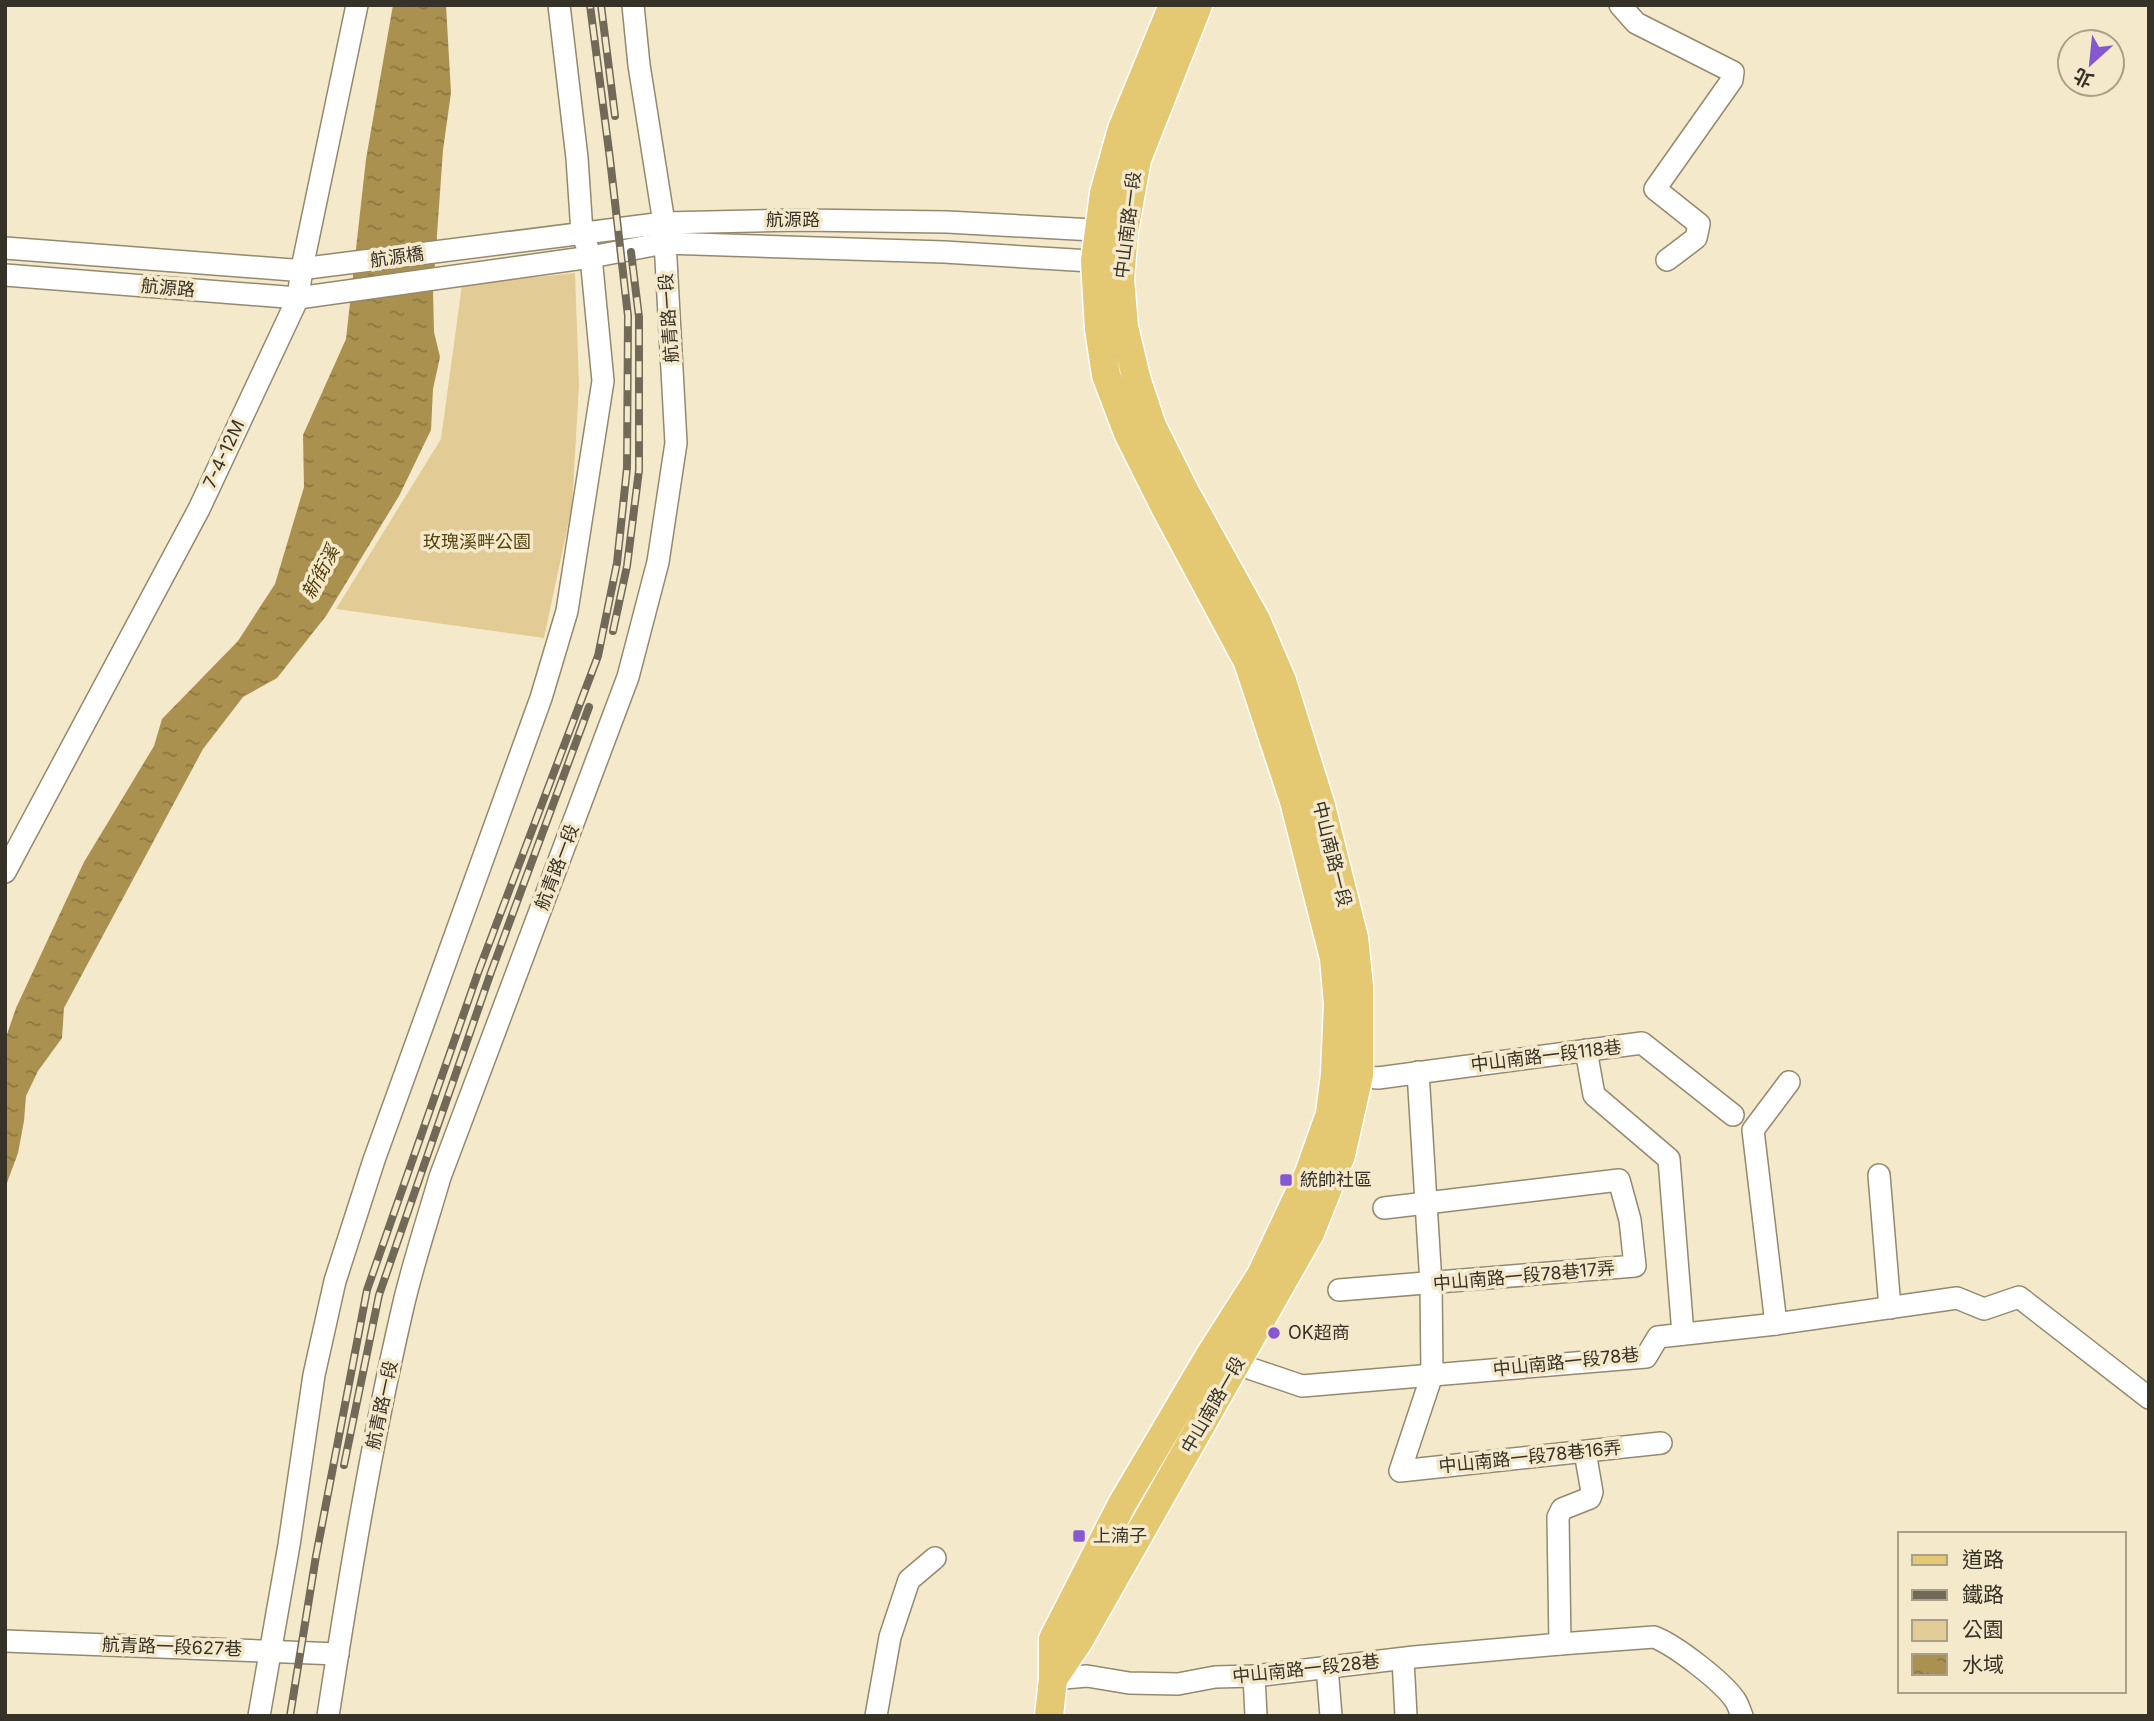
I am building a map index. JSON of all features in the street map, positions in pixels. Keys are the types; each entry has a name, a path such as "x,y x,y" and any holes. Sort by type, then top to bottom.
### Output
{"main road":[{"name":"中山南路一段","path":"1111,231 1104,193 1122,129 1173,5"},
{"name":"中山南路一段","path":"1054,1679 1078,1642 1310,1233 1341,1155 1347,1075 1359,986 1353,938 1321,806 1282,681 1256,620 1152,426 1136,381 1124,327 1120,279 1108,262 1111,231 1198,5"},
{"name":"中山南路一段","path":"1049,1716 1054,1679 1053,1639 1122,1504 1261,1275 1309,1173 1347,1075"}],"street":[{"name":"7-4-12M","path":"5,872 199,509 298,298 357,5"},
{"path":"259,1716 289,1545 314,1375 335,1281 374,1160 541,698 567,611 603,381 591,257 582,233 577,158 559,5"},
{"name":"航青路一段","path":"328,1716 368,1475 402,1310 418,1251 440,1177 628,677 658,562 677,443 664,233 633,5"},
{"path":"1620,5 1636,23 1733,72 1732,80 1655,189 1699,225 1696,238 1667,260"},
{"name":"航源路","path":"463,275 591,257 664,233 800,220 947,222 1111,231"},
{"name":"航源路","path":"463,247 582,233 664,233 1108,262"},
{"name":"航源橋","path":"330,266 463,247"},
{"name":"航源路","path":"5,248 292,270 330,266"},
{"name":"航源路","path":"5,275 298,298 330,293"},
{"name":"航源橋","path":"330,293 463,275"},
{"name":"中山南路一段118巷","path":"1347,1075 1378,1078 1642,1043 1733,1115"},
{"path":"1586,1050 1594,1095 1669,1159 1684,1334"},
{"path":"1418,1072 1430,1284 1432,1375"},
{"path":"1776,1324 1754,1130 1789,1082"},
{"path":"1879,1175 1889,1308"},
{"name":"中山南路一段78巷17弄","path":"1339,1290 1635,1266 1630,1220 1619,1180 1384,1208"},
{"name":"中山南路一段78巷","path":"1210,1355 1302,1386 1646,1357 1658,1337 1776,1324 1957,1298 1984,1309 2018,1297 2149,1398"},
{"name":"中山南路一段78巷16弄","path":"1432,1375 1399,1471 1661,1443"},
{"path":"1560,1644 1558,1517 1562,1509 1590,1498 1592,1492 1585,1452"},
{"path":"876,1716 890,1637 909,1580 935,1558"},
{"name":"中山南路一段28巷","path":"1054,1679 1087,1676 1129,1683 1178,1684 1403,1659 1654,1637 1668,1642 1699,1666 1736,1700 1742,1716"},
{"name":"航青路一段627巷","path":"5,1641 338,1654"},
{"path":"1403,1659 1406,1716"},
{"path":"1327,1667 1331,1716"},
{"path":"1254,1676 1256,1716"}],"green space":[{"name":"玫瑰溪畔公園","path":"575,273 579,385 572,506 544,638 336,609 441,439 462,285"}],"water":[{"name":"新街溪","path":"393,5 446,5 451,93 443,150 433,291 434,332 440,357 433,389 431,430 399,496 326,616 277,678 243,697 203,749 64,1008 62,1038 38,1071 26,1096 18,1153 5,1188 5,1040 16,1008 84,862 154,746 162,719 238,641 275,584 304,487 303,435 346,339 366,159"}],"railway":[{"path":"290,1716 316,1556 367,1290 479,970 598,656 617,563 627,468 628,316 590,5"},
{"path":"601,5 615,116"},
{"path":"613,631 627,566 639,470 639,317 631,252"},
{"path":"344,1465 379,1295 490,975 589,707"}],"place":[{"name":"統帥社區","path":"1286,1180"},
{"name":"OK超商","path":"1274,1333"},
{"name":"上湳子","path":"1079,1536"}]}
